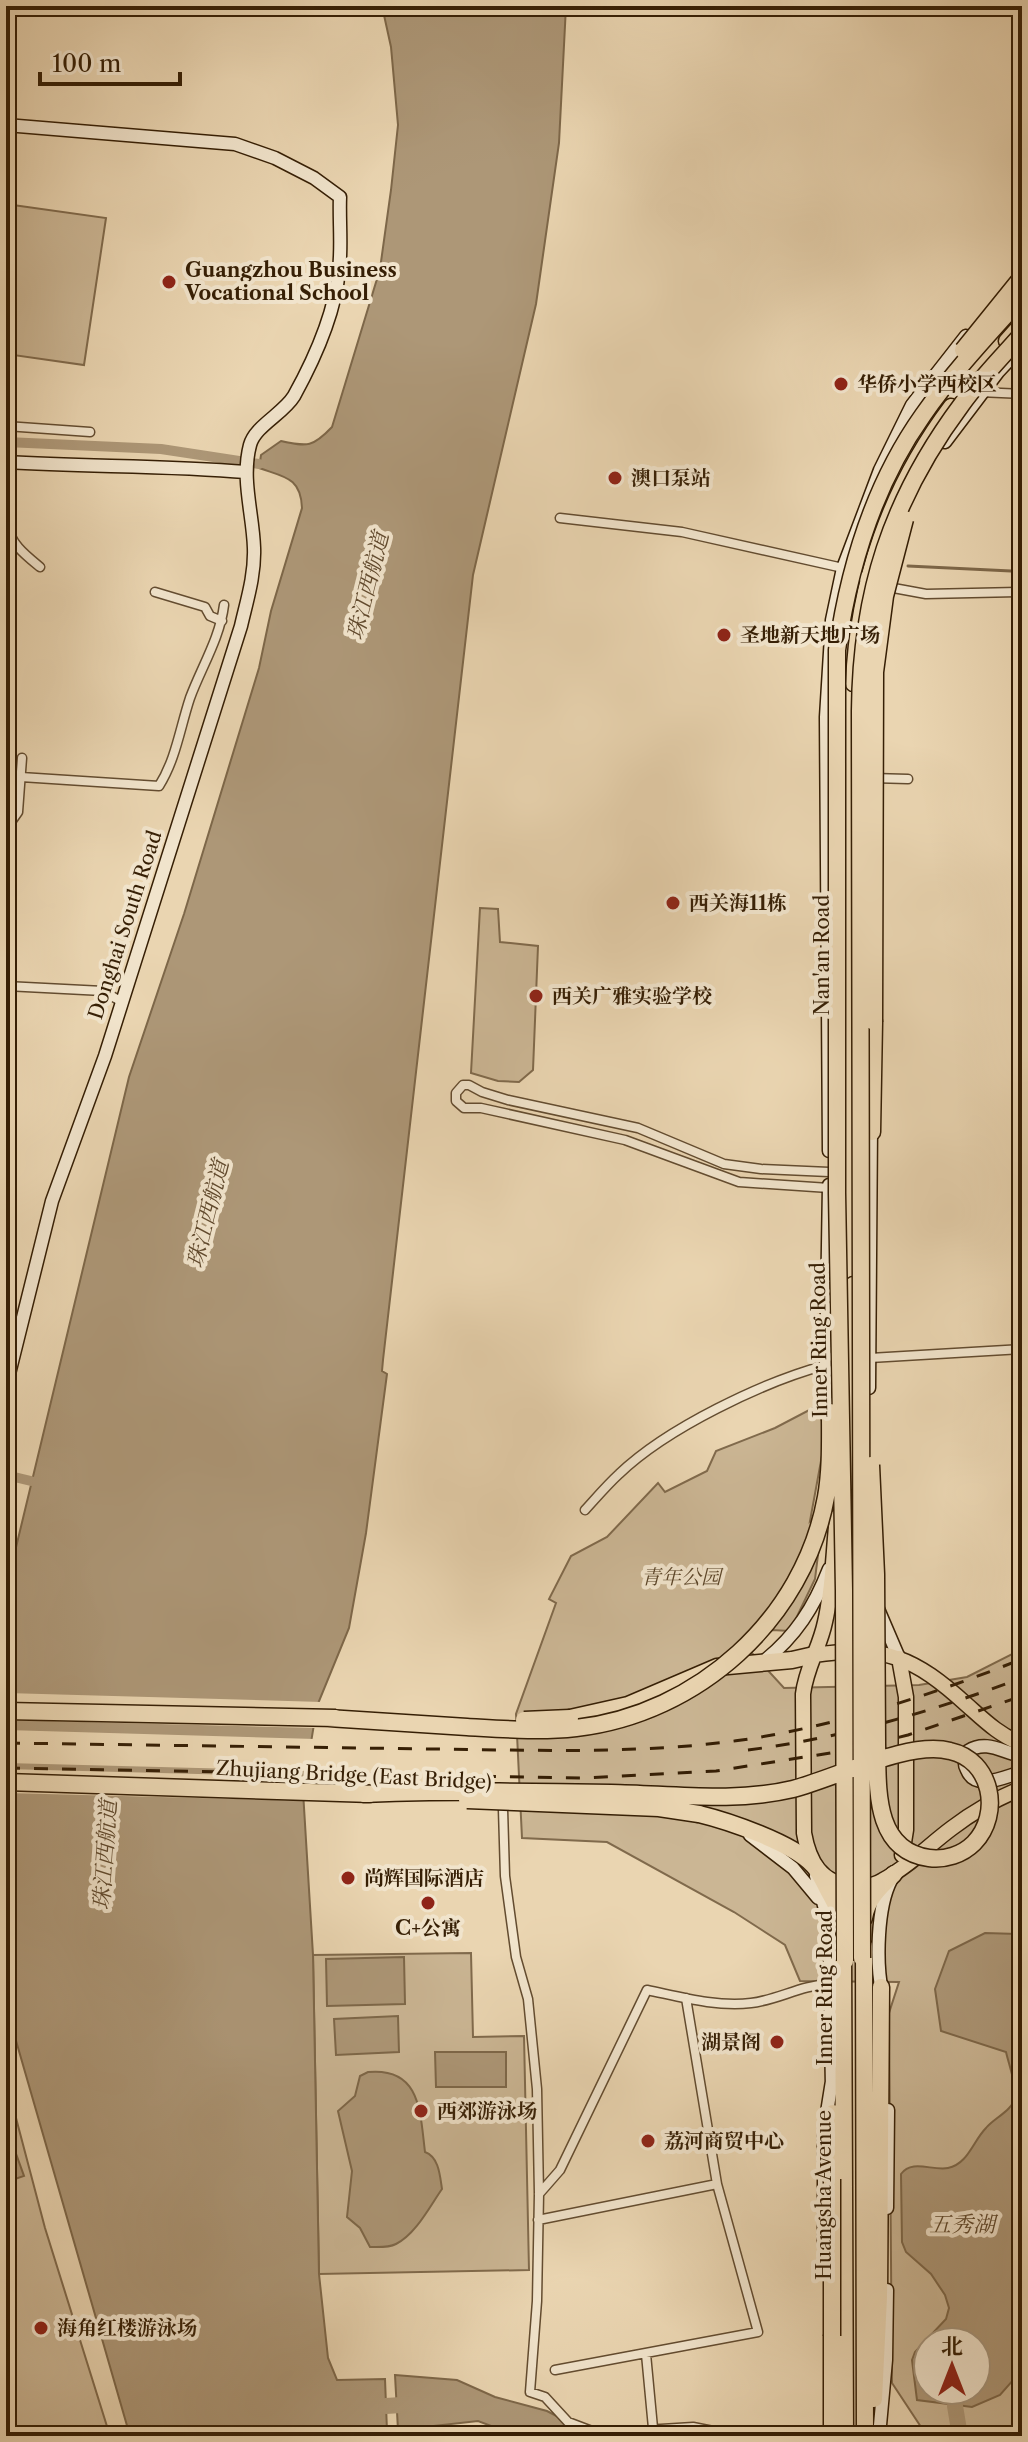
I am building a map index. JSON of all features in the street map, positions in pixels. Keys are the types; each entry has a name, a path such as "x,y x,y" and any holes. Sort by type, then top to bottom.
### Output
{"highway":[{"path":"921,421 948,370 1022,277"},
{"name":"Inner Ring Road","path":"846,2436 844,1635 833,1190 837,650 846,594 867,524 896,460 921,421 1022,297"},
{"name":"Inner Ring Road","path":"866,2436 857,1383 862,664 867,613 878,567 898,510 926,456 964,400 1022,334"},
{"path":"872,1132 875,672 885,596 903,525 926,456"},
{"path":"328,1718 529,1730 604,1724 673,1700 712,1675 749,1643 773,1616 797,1581 826,1498 833,1190"},
{"path":"362,1794 482,1790 750,1796 794,1789 809,1785 833,1776 867,1766 878,1762 890,1758 910,1752 935,1748 957,1752 965,1757 986,1780 990,1800 987,1820 972,1845 947,1857 917,1856 896,1842 889,1833 881,1810 877,1773 877,1759 877,1744 875,1515 857,1383"},
{"path":"6,1711 328,1718 570,1718 628,1705 717,1667 814,1655"},
{"name":"Zhujiang Bridge (East Bridge)","path":"6,1782 659,1808 699,1814 737,1826 785,1846 814,1865"},
{"name":"Huangsha Avenue","path":"814,1865 834,1916 846,2436"},
{"name":"Huangsha Avenue","path":"866,2436 870,1901 894,1874"},
{"path":"866,2436 876,2380 879,2297 881,1987"},
{"path":"832,2436 832,2179 838,2114"}],"main road":[{"name":"Donghai South Road","path":"6,125 235,144 296,168 340,197 338,280 317,350 292,398 275,419 257,432 249,449 246,468 254,549 253,580 223,688 122,1002 52,1201 6,1386"},
{"path":"894,1874 906,1841 906,1697 899,1658 879,1611 872,1582 868,1407 872,1132 867,1094 863,778 865,675 861,577 871,490 894,440 922,390 1022,270"},
{"name":"Nan'an Road","path":"880,537 894,475 921,421 1022,303"},
{"path":"984,347 989,309"},
{"name":"Nan'an Road","path":"814,1865 804,1833 804,1684 825,1626 829,1604 839,1470 843,1128 842,692 861,577 901,485 934,430 975,389 1022,323"},
{"path":"975,389 1022,346"},
{"path":"894,440 921,421"},
{"path":"9,462 246,468"},
{"path":"763,1662 804,1622 832,1562 826,1365 833,1190 829,1172 828,655 834,610 861,577 880,537"},
{"name":"Nan'an Road","path":"855,614 857,1383 852,1436 856,1609 858,1620 881,1652"},
{"path":"854,925 865,898"},
{"path":"854,1104 872,1132"},
{"path":"857,1383 870,1358"},
{"path":"852,1436 868,1407"},
{"path":"829,1604 841,1611 856,1609"},
{"path":"814,1655 849,1651 881,1652 899,1658 926,1670 991,1727 1022,1744"},
{"path":"1022,1756 980,1745 968,1751 964,1760 969,1775 978,1781 1022,1772"},
{"path":"814,1865 835,1883 868,1886 894,1874 954,1826 1022,1788"},
{"path":"737,1826 818,1887"},
{"path":"814,1865 818,1887 834,1916 830,1984 832,2081 838,2114"},
{"path":"793,1868 834,1916 872,1924 887,2027 886,2360 879,2436"},
{"path":"824,2436 824,2131 832,2081"}],"street":[{"path":"975,389 1022,394"},
{"path":"6,426 90,432"},
{"path":"6,491 9,462"},
{"path":"560,518 682,532 926,594 1022,592"},
{"path":"6,523 9,536 18,549 40,567"},
{"path":"155,592 205,607 210,616 222,621"},
{"path":"21,777 159,786 168,772 190,699 222,621 224,605"},
{"path":"834,610 855,614"},
{"path":"6,829 18,812 22,758"},
{"path":"863,778 908,779"},
{"path":"6,986 103,991 122,1002"},
{"path":"829,1172 724,1164 638,1128 508,1100 469,1085 463,1085 456,1093 456,1101 464,1108 481,1108 625,1140 739,1182 833,1190"},
{"path":"870,1358 1022,1349"},
{"path":"585,1510 620,1472 668,1438 764,1387 826,1365"},
{"path":"503,1809 505,1876 516,1957 528,1999 537,2089 537,2301 530,2392 545,2397 568,2422 597,2433 693,2427 738,2436"},
{"path":"539,2194 560,2170 647,1990 702,2002 753,2003 812,1985 830,1984"},
{"path":"555,2370 758,2332 717,2184 686,1998"},
{"path":"538,2220 717,2184"},
{"path":"824,2293 845,2293"},
{"path":"646,2354 653,2428"}],"green space":[{"path":"13,205 106,218 84,365 6,354 6,251"},
{"path":"480,908 498,909 500,942 538,946 533,1070 519,1082 498,1081 471,1073"},
{"name":"青年公园","path":"823,1406 823,1450 810,1521 824,1507 815,1579 790,1631 772,1630 750,1651 784,1688 919,1685 967,1677 1022,1649 1022,2436 927,2436 892,2383 889,2013 899,1982 800,1981 785,1945 734,1912 607,1842 522,1838 516,1714 556,1603 549,1599 571,1556 607,1537 658,1483 665,1492 707,1471 716,1451 775,1428 815,1407"},
{"name":"西郊游泳场","path":"471,1953 473,2037 524,2036 529,2270 319,2274 313,1955"},
{"name":"海角红楼游泳场","path":"6,2080 45,2228 110,2436 15,2436 6,2428"}],"water":[{"name":"珠江西航道","path":"382,6 566,6 559,143 536,304 473,575 383,1360 382,1371 387,1374 366,1533 349,1628 317,1706 303,1791 313,1955 319,2274 328,2358 337,2380 385,2379 387,2431 370,2436 130,2436 6,2006 6,1589 129,1077 184,914 259,668 271,611 302,508 295,484 283,476 259,468 261,455 281,441 310,444 332,427 380,269 398,125 391,47"},
{"name":"五秀湖","path":"985,1933 1022,1934 1022,2370 1000,2395 992,2398 992,2326 939,2326 946,2319 949,2308 945,2295 931,2274 906,2252 902,2242 901,2174 916,2166 942,2169 961,2162 981,2133 1011,2106 1015,2096 1006,2052 941,2031 935,1989 949,1951"},
{"path":"404,1957 405,2004 327,2006 326,1959"},
{"path":"398,2016 399,2052 336,2055 334,2019"},
{"path":"435,2052 506,2052 506,2087 436,2087"},
{"path":"368,2072 385,2072 399,2077 408,2085 419,2108 425,2152 436,2162 442,2189 410,2234 387,2247 370,2247 360,2228 347,2217 352,2171 338,2111 355,2096 360,2076"},
{"path":"6,2126 24,2176 6,2182"},
{"path":"395,2375 457,2380 495,2397 547,2411 597,2433 693,2427 724,2436 518,2436 478,2421 398,2430"}],"pier":[{"path":"6,1693 322,1702 317,1728 6,1720"},
{"path":"6,1730 315,1739 310,1771 6,1763"},
{"path":"6,1769 309,1777 308,1801 6,1793"}],"waterway":[{"path":"6,442 161,449 259,464"},
{"path":"908,566 1022,569"},
{"path":"6,1475 31,1481"},
{"path":"386,2406 416,2404"},
{"path":"955,2406 960,2436"}],"railway":[{"path":"6,1743 552,1750 674,1747 755,1738 823,1724 924,1695 1022,1659"},
{"path":"748,1750 887,1722 1022,1678"},
{"path":"6,1768 585,1778 716,1771 843,1751 908,1735 1022,1696"}],"place":[{"name":"Guangzhou Business Vocational School","path":"169,282"},
{"name":"华侨小学西校区","path":"841,384"},
{"name":"澳口泵站","path":"615,478"},
{"name":"圣地新天地广场","path":"724,635"},
{"name":"西关海11栋","path":"673,903"},
{"name":"西关广雅实验学校","path":"536,996"},
{"name":"尚辉国际酒店","path":"348,1878"},
{"name":"C+公寓","path":"428,1903"},
{"name":"湖景阁","path":"777,2042"},
{"name":"西郊游泳场","path":"421,2111"},
{"name":"荔河商贸中心","path":"648,2141"},
{"name":"海角红楼游泳场","path":"41,2328"}]}
